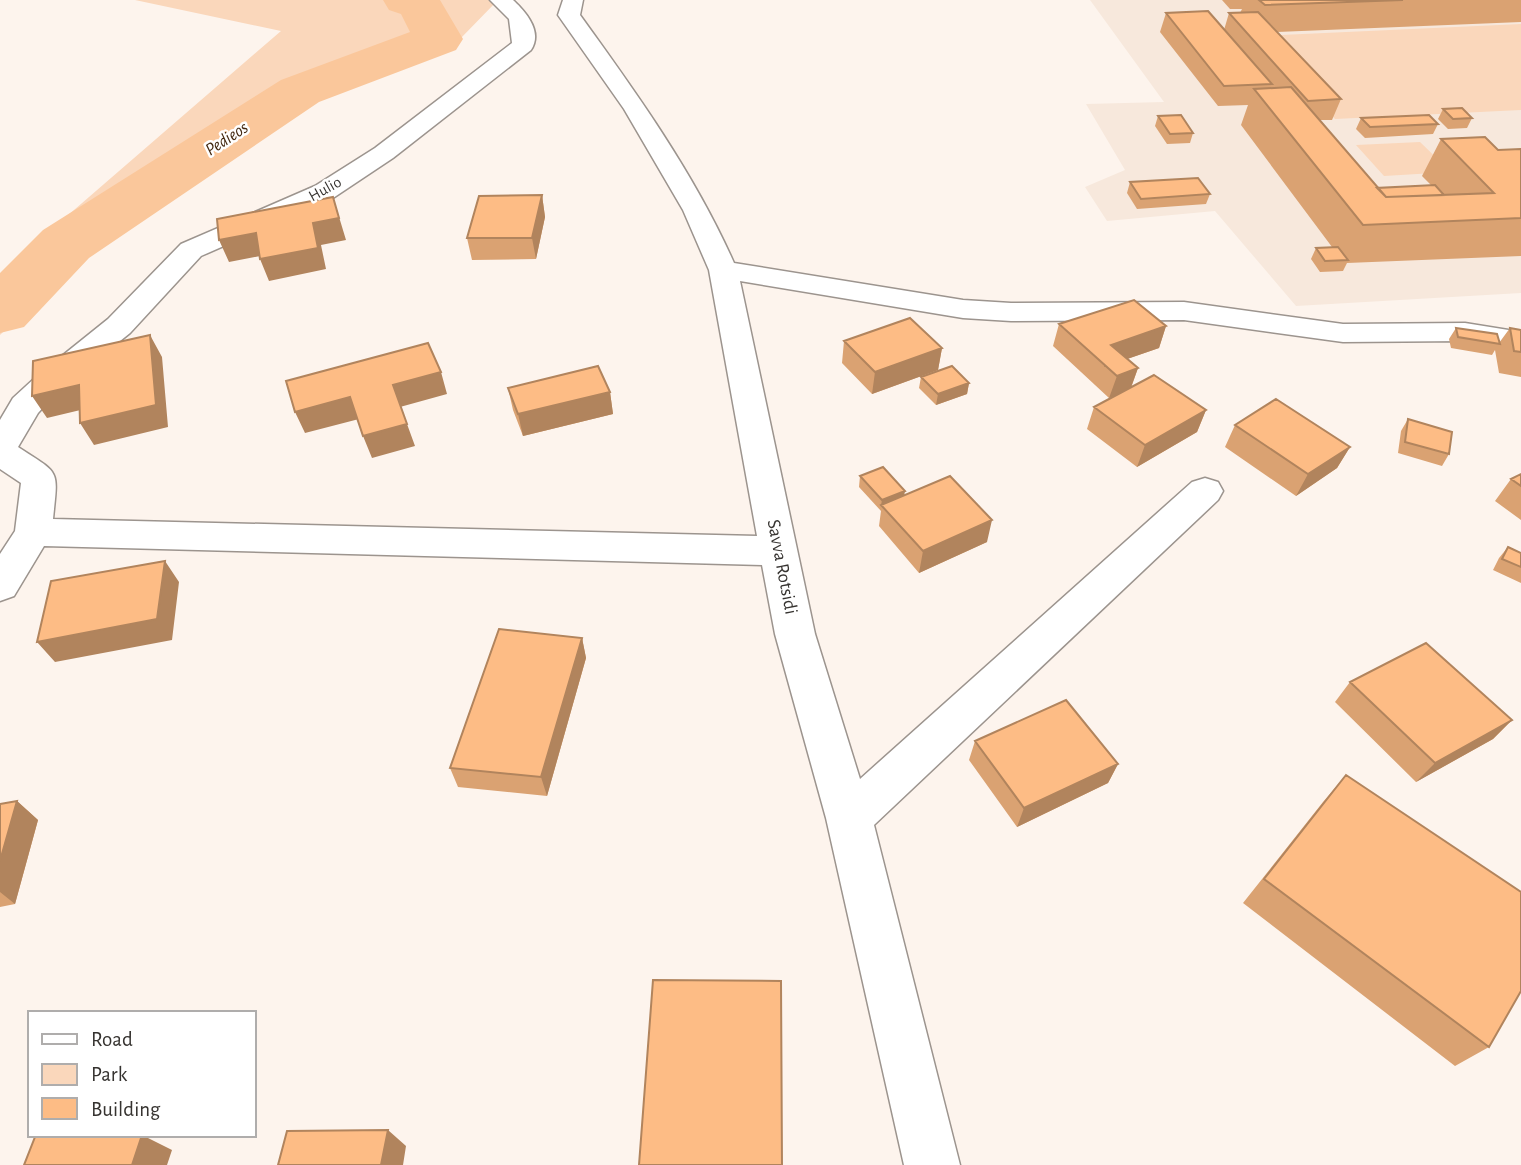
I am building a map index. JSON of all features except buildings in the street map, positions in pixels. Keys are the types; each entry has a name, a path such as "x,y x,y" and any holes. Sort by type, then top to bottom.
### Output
{"street":[{"name":"Hulio","path":"0,586 33,532 39,478 0,450 24,406 48,383 119,326 191,250 324,192 384,153 523,45 525,30 519,16 500,0"},
{"name":"Savva Rotsidi","path":"573,0 569,15 636,109 709,234 723,270 795,634 849,818 932,1165"},
{"path":"723,270 963,309 1012,312 1184,311 1343,333 1465,332 1521,342"},
{"path":"849,818 1205,491"},
{"path":"33,532 779,551"}],"shaded area":[{"path":"1090,0 1521,0 1521,293 1296,306 1215,211 1107,221 1085,187 1125,170 1086,104 1164,102"}],"green space":[{"path":"135,0 498,0 461,38 332,86 87,249 0,335 0,274 281,31"},
{"path":"1521,24 1521,110 1335,119 1258,36"},
{"path":"1420,142 1451,172 1384,176 1356,145"}],"waterway":[{"name":"Pedieos","path":"0,312 66,244 300,91 438,39 420,5 406,0"}]}
